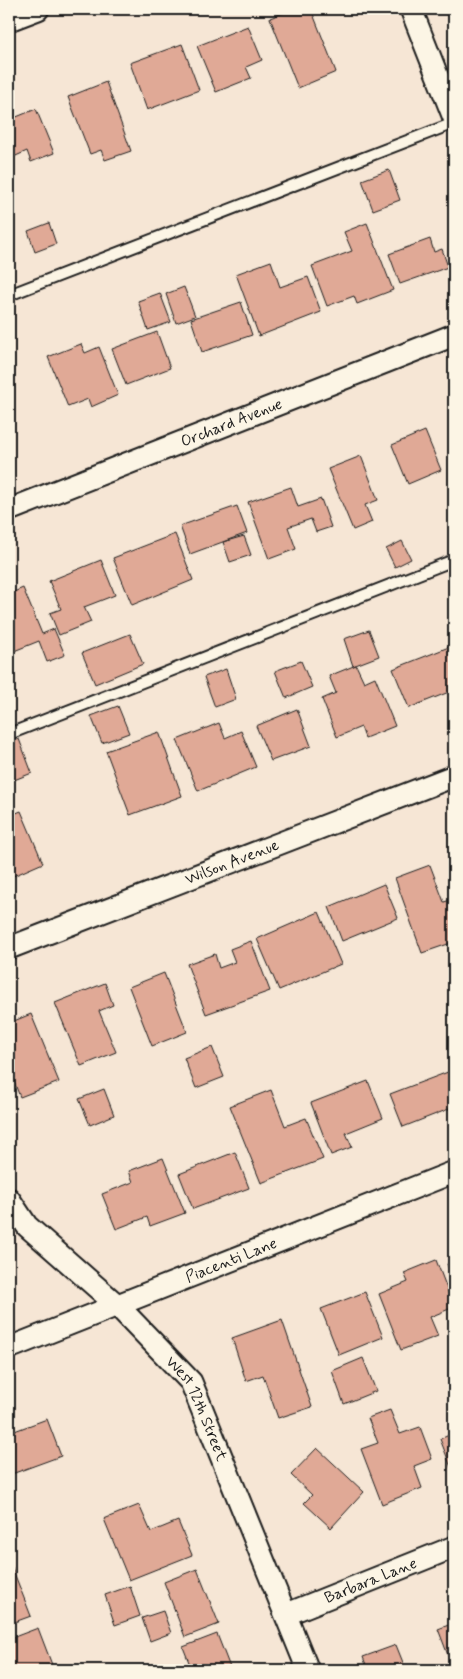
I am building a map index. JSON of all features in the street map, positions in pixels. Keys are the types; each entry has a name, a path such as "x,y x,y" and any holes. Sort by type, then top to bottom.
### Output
{"street":[{"path":"9,20 38,9"},
{"path":"411,9 454,118"},
{"name":"Orchard Avenue","path":"9,510 454,335"},
{"name":"Wilson Avenue","path":"9,948 454,776"},
{"name":"Piacenti Lane","path":"9,1348 454,1172"},
{"name":"West 12th Street","path":"9,1199 27,1226 118,1306 191,1382 287,1614 308,1670"},
{"name":"Barbara Lane","path":"287,1614 454,1547"}],"lane":[{"path":"9,295 454,123"},
{"path":"9,734 454,560"}],"building":[{"path":"293,9 311,9 336,72 298,88 270,18"},
{"path":"248,26 262,60 246,67 251,78 216,92 197,46"},
{"path":"182,44 199,90 147,110 130,63"},
{"path":"106,82 131,151 105,160 101,150 90,154 68,97"},
{"path":"36,109 54,153 31,162 27,151 9,159 9,120"},
{"path":"389,170 400,200 373,210 362,180"},
{"path":"49,223 56,244 35,252 28,231"},
{"path":"367,223 393,290 357,304 354,296 327,306 312,266 352,251 344,232"},
{"path":"430,239 434,252 442,249 448,267 400,284 389,254"},
{"path":"271,261 280,287 308,277 321,312 259,336 236,274"},
{"path":"184,287 195,316 176,323 166,294"},
{"path":"160,293 171,322 148,330 138,301"},
{"path":"241,302 252,335 202,352 191,319"},
{"path":"157,332 170,368 126,385 112,349"},
{"path":"81,344 85,353 99,347 118,395 91,407 88,399 68,407 48,357"},
{"path":"425,431 441,470 408,484 392,445"},
{"path":"361,456 378,500 365,505 372,522 353,530 328,469"},
{"path":"291,487 298,507 321,499 331,527 316,532 311,519 288,527 296,549 269,559 248,502"},
{"path":"237,506 247,533 190,554 180,526"},
{"path":"175,534 193,580 132,605 113,558"},
{"path":"244,536 251,555 230,562 223,542"},
{"path":"402,541 411,559 395,567 386,549"},
{"path":"101,560 115,595 84,607 91,622 59,635 50,613 61,609 49,581"},
{"path":"23,588 42,634 54,629 65,655 47,662 39,641 9,653 9,594"},
{"path":"369,630 379,656 353,666 344,639"},
{"path":"130,634 143,664 95,684 82,653"},
{"path":"454,645 454,690 409,708 393,669"},
{"path":"301,661 312,687 286,698 275,671"},
{"path":"356,665 364,682 375,677 395,726 365,738 361,727 337,737 322,699 336,693 329,676"},
{"path":"226,669 236,699 215,707 204,677"},
{"path":"118,706 129,733 102,743 91,716"},
{"path":"297,709 311,746 271,761 256,726"},
{"path":"219,723 225,738 241,731 256,767 198,791 177,740"},
{"path":"159,732 182,796 130,815 106,751"},
{"path":"19,739 32,773 9,782 9,743"},
{"path":"21,811 43,863 11,877 9,872 9,816"},
{"path":"430,865 444,902 454,899 454,924 452,925 454,942 422,953 395,878"},
{"path":"384,884 398,918 342,941 329,907"},
{"path":"319,912 341,964 279,990 257,939"},
{"path":"251,941 270,991 206,1014 187,964 215,954 219,968 235,962 230,949"},
{"path":"164,973 187,1032 152,1046 129,987"},
{"path":"105,983 113,1005 99,1011 116,1052 81,1066 55,1003"},
{"path":"31,1014 59,1082 20,1097 9,1069 9,1023"},
{"path":"212,1047 224,1077 196,1088 184,1058"},
{"path":"454,1048 454,1065 448,1050"},
{"path":"448,1072 454,1088 454,1107 403,1127 390,1094"},
{"path":"368,1081 383,1118 346,1133 352,1147 331,1155 311,1103"},
{"path":"104,1089 114,1115 90,1125 79,1099"},
{"path":"271,1090 285,1126 306,1118 323,1159 261,1183 230,1106"},
{"path":"235,1152 249,1188 193,1209 179,1174"},
{"path":"163,1158 185,1213 150,1226 147,1217 116,1229 102,1194 133,1182 129,1171"},
{"path":"436,1260 454,1307 430,1317 438,1336 401,1350 379,1294 408,1282 404,1273"},
{"path":"454,1261 454,1284 447,1264"},
{"path":"365,1292 383,1337 339,1355 321,1309"},
{"path":"282,1320 312,1407 278,1418 263,1375 246,1381 232,1338"},
{"path":"363,1358 376,1391 344,1404 332,1371"},
{"path":"390,1410 400,1434 420,1427 432,1459 414,1466 422,1488 382,1504 361,1449 378,1443 368,1418"},
{"path":"47,1419 61,1456 9,1475 9,1433"},
{"path":"454,1433 454,1475 440,1439"},
{"path":"317,1448 364,1492 331,1528 304,1503 312,1495 291,1475"},
{"path":"139,1505 151,1532 178,1521 192,1555 129,1580 104,1519"},
{"path":"9,1560 31,1616 9,1624"},
{"path":"197,1569 219,1624 185,1637 164,1582"},
{"path":"130,1586 140,1616 115,1625 105,1595"},
{"path":"163,1611 171,1633 150,1641 142,1618"},
{"path":"454,1623 454,1661 451,1663 438,1629"},
{"path":"38,1628 54,1670 15,1670 9,1654 9,1639"},
{"path":"217,1634 231,1670 192,1670 183,1647"},
{"path":"396,1645 406,1670 368,1670 363,1657"}]}
